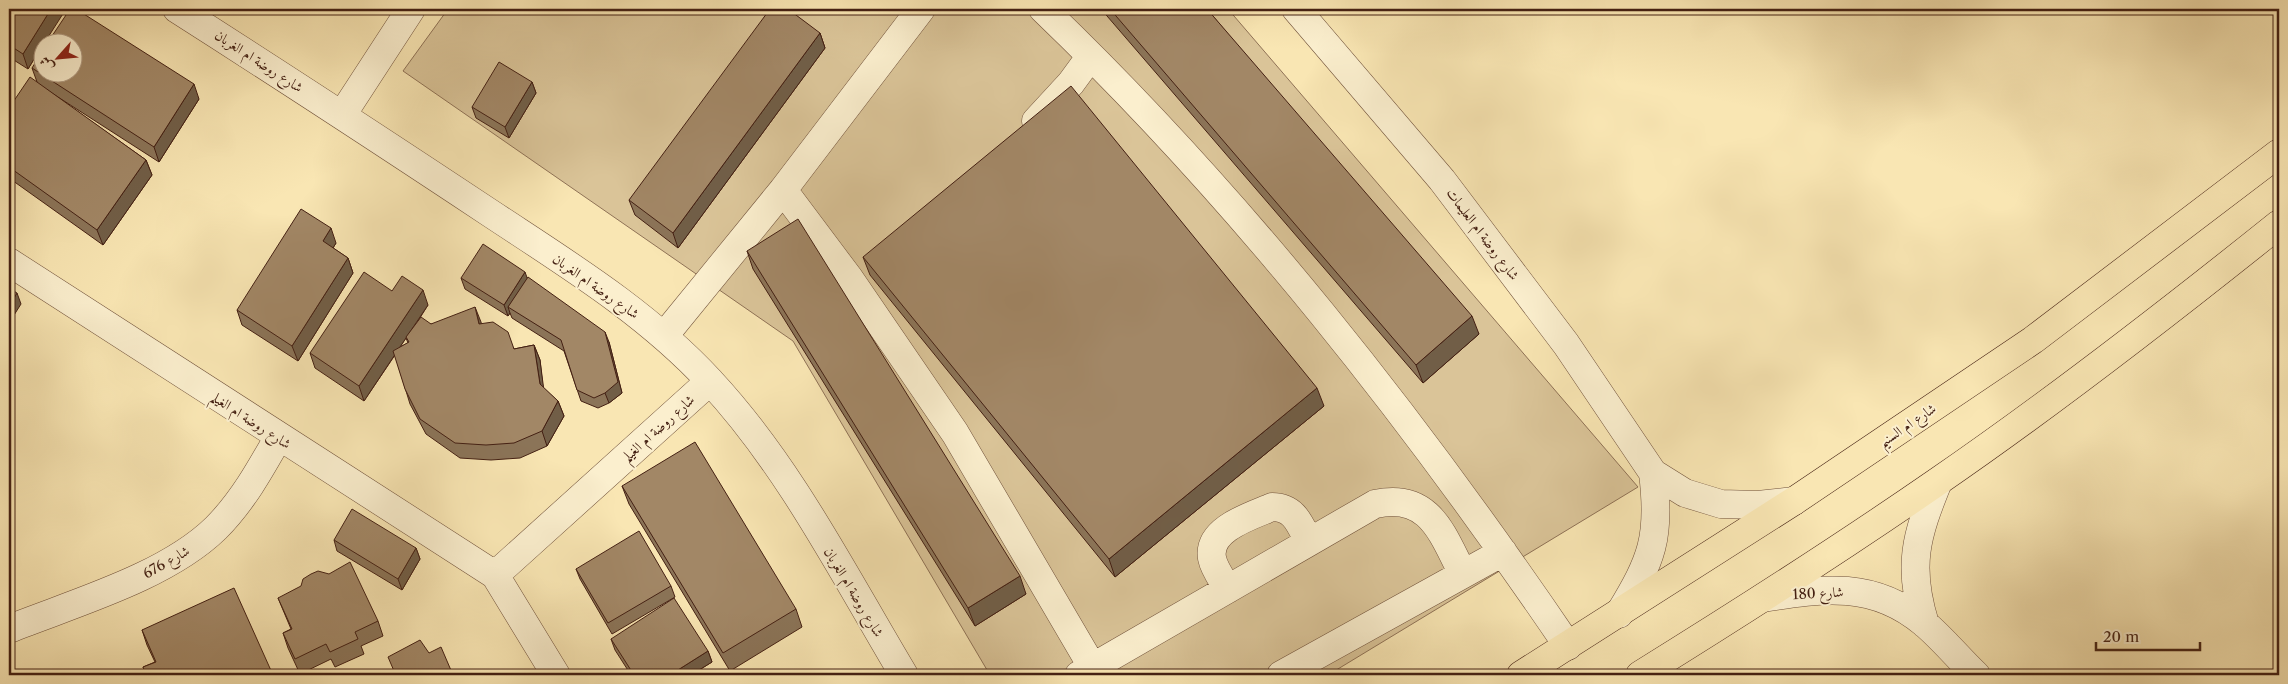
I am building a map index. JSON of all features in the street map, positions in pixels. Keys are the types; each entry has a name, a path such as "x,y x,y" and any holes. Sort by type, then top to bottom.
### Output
{"main road":[{"name":"شارع ام السنيم","path":"1520,675 1619,614 1794,501 2033,340 2279,153"},
{"path":"1640,675 1763,598 1938,482 2164,316 2279,224"}],"street":[{"name":"شارع روضة ام الغربان","path":"177,9 342,115 622,301 664,336 710,381 752,431 790,485 904,675"},
{"path":"342,115 411,9"},
{"path":"664,336 783,190 921,9"},
{"path":"1043,9 1209,183 1291,277 1436,458 1568,646"},
{"name":"شارع روضة ام العليمات","path":"1296,9 1442,180 1566,344 1653,473 1685,493 1721,504 1758,505 1794,501"},
{"path":"1020,137 1049,108 1090,57"},
{"path":"783,190 849,278 954,433 1089,673 1228,589 1376,504 1390,501 1405,502 1419,507 1431,516 1463,574"},
{"path":"849,278 872,259"},
{"name":"شارع روضة ام الغيلم","path":"9,262 278,438 494,575 556,675"},
{"name":"شارع روضة ام الغيلم","path":"494,575 710,381"},
{"name":"شارع 676","path":"9,629 143,576 178,558 215,528 247,492 278,438"},
{"name":"شارع روضة ام العليمات","path":"1619,614 1639,582 1653,547 1658,510 1653,473"},
{"name":"شارع 180","path":"1925,624 1917,598 1914,571 1916,543 1938,482"},
{"path":"1228,589 1215,567 1212,550 1220,534 1227,528 1272,507 1280,507 1294,514 1309,542"},
{"path":"1281,675 1503,552"},
{"name":"شارع 180","path":"1763,598 1804,591 1836,589 1868,594 1898,605 1925,624 1976,675"}],"shaded area":[{"path":"448,9 1228,9 1638,487 1328,675 990,675 793,341 403,71"}],"building":[{"path":"9,9 51,9 37,32 32,32 32,40 23,54 9,45"},
{"path":"70,9 76,9 194,84 154,147 54,82 82,82 82,32 55,32"},
{"path":"770,9 788,9 820,33 673,233 629,200"},
{"path":"1110,9 1207,9 1472,316 1416,365"},
{"path":"499,62 532,82 505,127 472,107"},
{"path":"30,77 32,82 37,82 146,160 97,230 9,167 9,108"},
{"path":"1071,86 1317,388 1109,559 863,257"},
{"path":"301,209 331,228 323,241 348,258 292,346 237,310"},
{"path":"798,219 1020,576 968,608 747,251"},
{"path":"483,244 525,272 504,305 461,278"},
{"path":"364,272 392,291 402,276 423,290 359,386 310,353"},
{"path":"528,277 605,332 618,382 605,393 594,398 577,390 561,340 508,307"},
{"path":"9,288 17,293 9,306"},
{"path":"475,307 479,324 493,322 508,332 514,349 534,345 540,384 558,401 542,431 514,443 486,445 455,443 420,419 405,389 393,351 409,342 406,337 421,317 431,324"},
{"path":"695,442 796,609 723,653 622,486"},
{"path":"352,509 416,548 398,579 334,540"},
{"path":"639,531 671,586 608,623 576,569"},
{"path":"350,562 378,621 355,632 358,639 330,652 326,644 295,659 283,633 292,629 278,598 301,586 303,579 311,574 318,571 329,574"},
{"path":"234,588 273,675 146,675 143,667 156,662 142,630"},
{"path":"674,598 708,651 670,675 634,675 611,639"},
{"path":"420,640 429,653 441,647 453,675 385,675 394,671 388,657"},
{"path":"469,671 472,675 460,675"}]}
